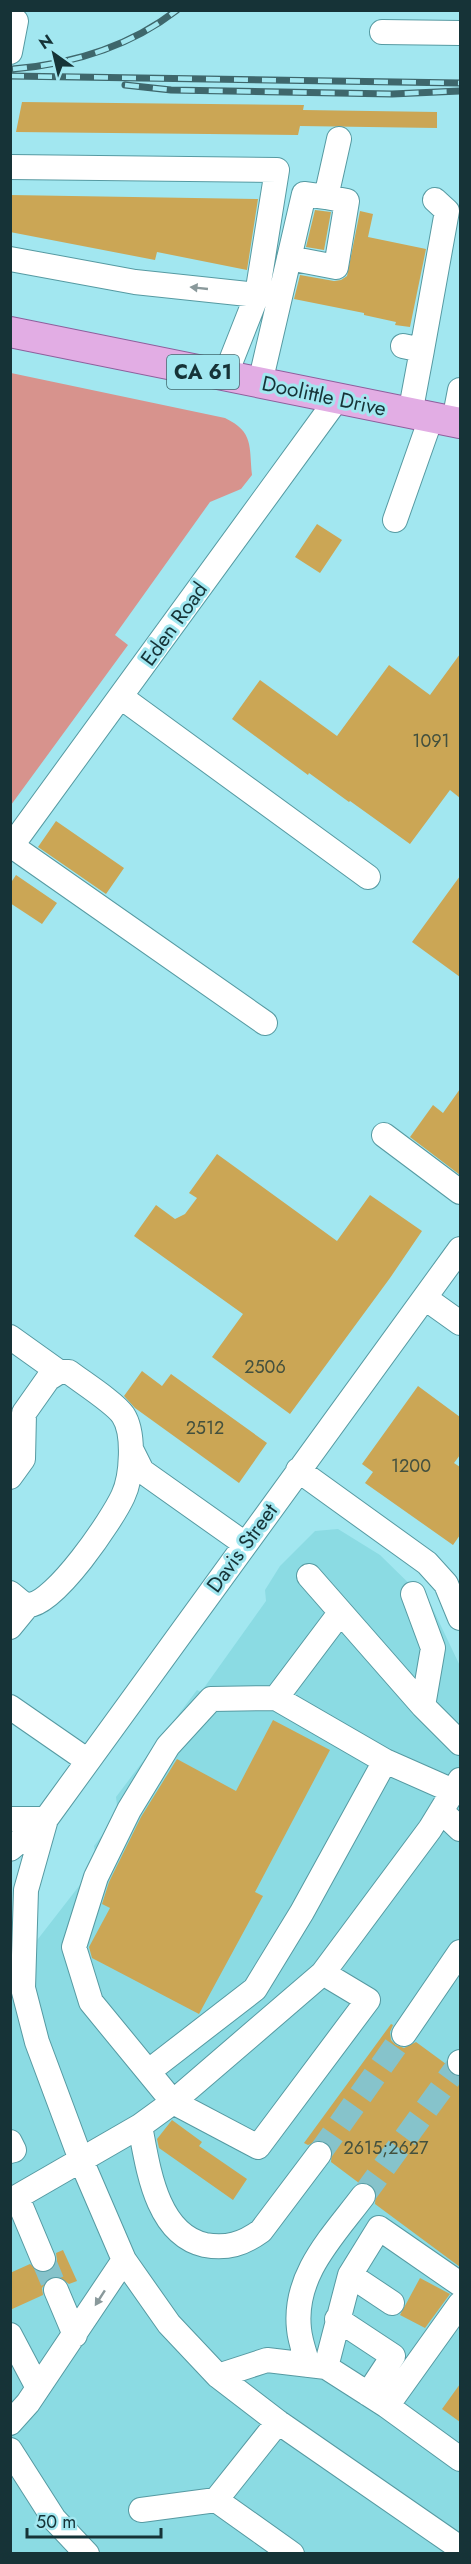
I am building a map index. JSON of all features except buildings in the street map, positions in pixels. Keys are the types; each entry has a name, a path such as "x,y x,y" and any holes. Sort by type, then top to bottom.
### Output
{"main road":[{"name":"Doolittle Drive","path":"10,332 439,419"}],"street":[{"path":"10,52 16,21"},
{"path":"382,32 460,33"},
{"path":"326,197 339,139"},
{"path":"10,167 277,170 257,295 225,376"},
{"path":"260,383 289,258 304,194 347,201 336,267 289,258"},
{"path":"435,200 447,210 412,348 439,419"},
{"path":"10,259 135,282 257,295"},
{"path":"395,520 439,419 460,390"},
{"name":"Eden Road","path":"11,847 337,399"},
{"path":"121,697 368,877"},
{"path":"11,847 265,1023"},
{"path":"384,1135 460,1192"},
{"name":"Davis Street","path":"46,1819 460,1249"},
{"path":"425,1298 460,1323"},
{"path":"10,1336 59,1372"},
{"path":"10,1477 23,1459 24,1413 48,1379 59,1372 69,1372 123,1414 128,1425 132,1451 142,1471 245,1544"},
{"path":"10,1627 19,1599 46,1600 66,1581 98,1535 124,1495 132,1451"},
{"path":"298,1470 453,1580 460,1618"},
{"path":"309,1576 423,1706 460,1743"},
{"path":"413,1594 433,1648 423,1706"},
{"path":"276,1698 340,1612"},
{"path":"323,1973 368,2000 258,2147 173,2102 91,2002 74,1947 96,1877 129,1810 168,1746 212,1699 276,1698 385,1761 452,1794"},
{"path":"10,1707 88,1761"},
{"path":"148,2071 189,2042 255,1989 302,1912 385,1761"},
{"path":"452,1794 460,1829"},
{"path":"43,2259 14,2199 140,2126 173,2102 323,1973 452,1794"},
{"path":"10,1819 46,1819"},
{"path":"10,1849 46,1819"},
{"path":"46,1819 26,1890 23,1988 37,2042 81,2160 124,2260 169,2324 218,2376 278,2422 460,2548"},
{"path":"404,2034 460,1952"},
{"path":"140,2126 155,2190 165,2213 187,2239 213,2247 230,2247 248,2240 261,2231 319,2154"},
{"path":"10,2142 14,2150 10,2151"},
{"path":"317,2366 299,2330 299,2298 311,2264 363,2196"},
{"path":"317,2366 337,2319 350,2275 379,2228 460,2284"},
{"path":"10,2423 75,2336 124,2260"},
{"path":"350,2275 392,2302"},
{"path":"56,2290 75,2336"},
{"path":"377,2400 460,2304"},
{"path":"337,2319 393,2356 377,2400"},
{"path":"10,2335 38,2388"},
{"path":"218,2376 267,2360 317,2366 377,2400 460,2459"},
{"path":"216,2500 278,2422"},
{"path":"10,2450 54,2519 87,2553"},
{"path":"141,2510 216,2500 292,2553"}],"shaded area":[{"path":"11,373 225,418 241,429 248,441 252,475 241,489 210,502 115,635 128,645 11,805"},
{"path":"338,1529 380,1555 431,1605 460,1666 460,2553 11,2553 10,1975 83,1881 96,1858 94,1846 118,1814 116,1797 197,1690 201,1692 266,1601 265,1590 280,1566 315,1531"}],"tunnel":[{"path":"319,2154 404,2034"},
{"path":"363,2196 460,2063"},
{"path":"43,2259 56,2290"}],"railway":[{"path":"13,69 57,63 99,52 139,34 177,10"},
{"path":"10,76 460,83"},
{"path":"125,85 171,90 392,94 460,91"}]}
